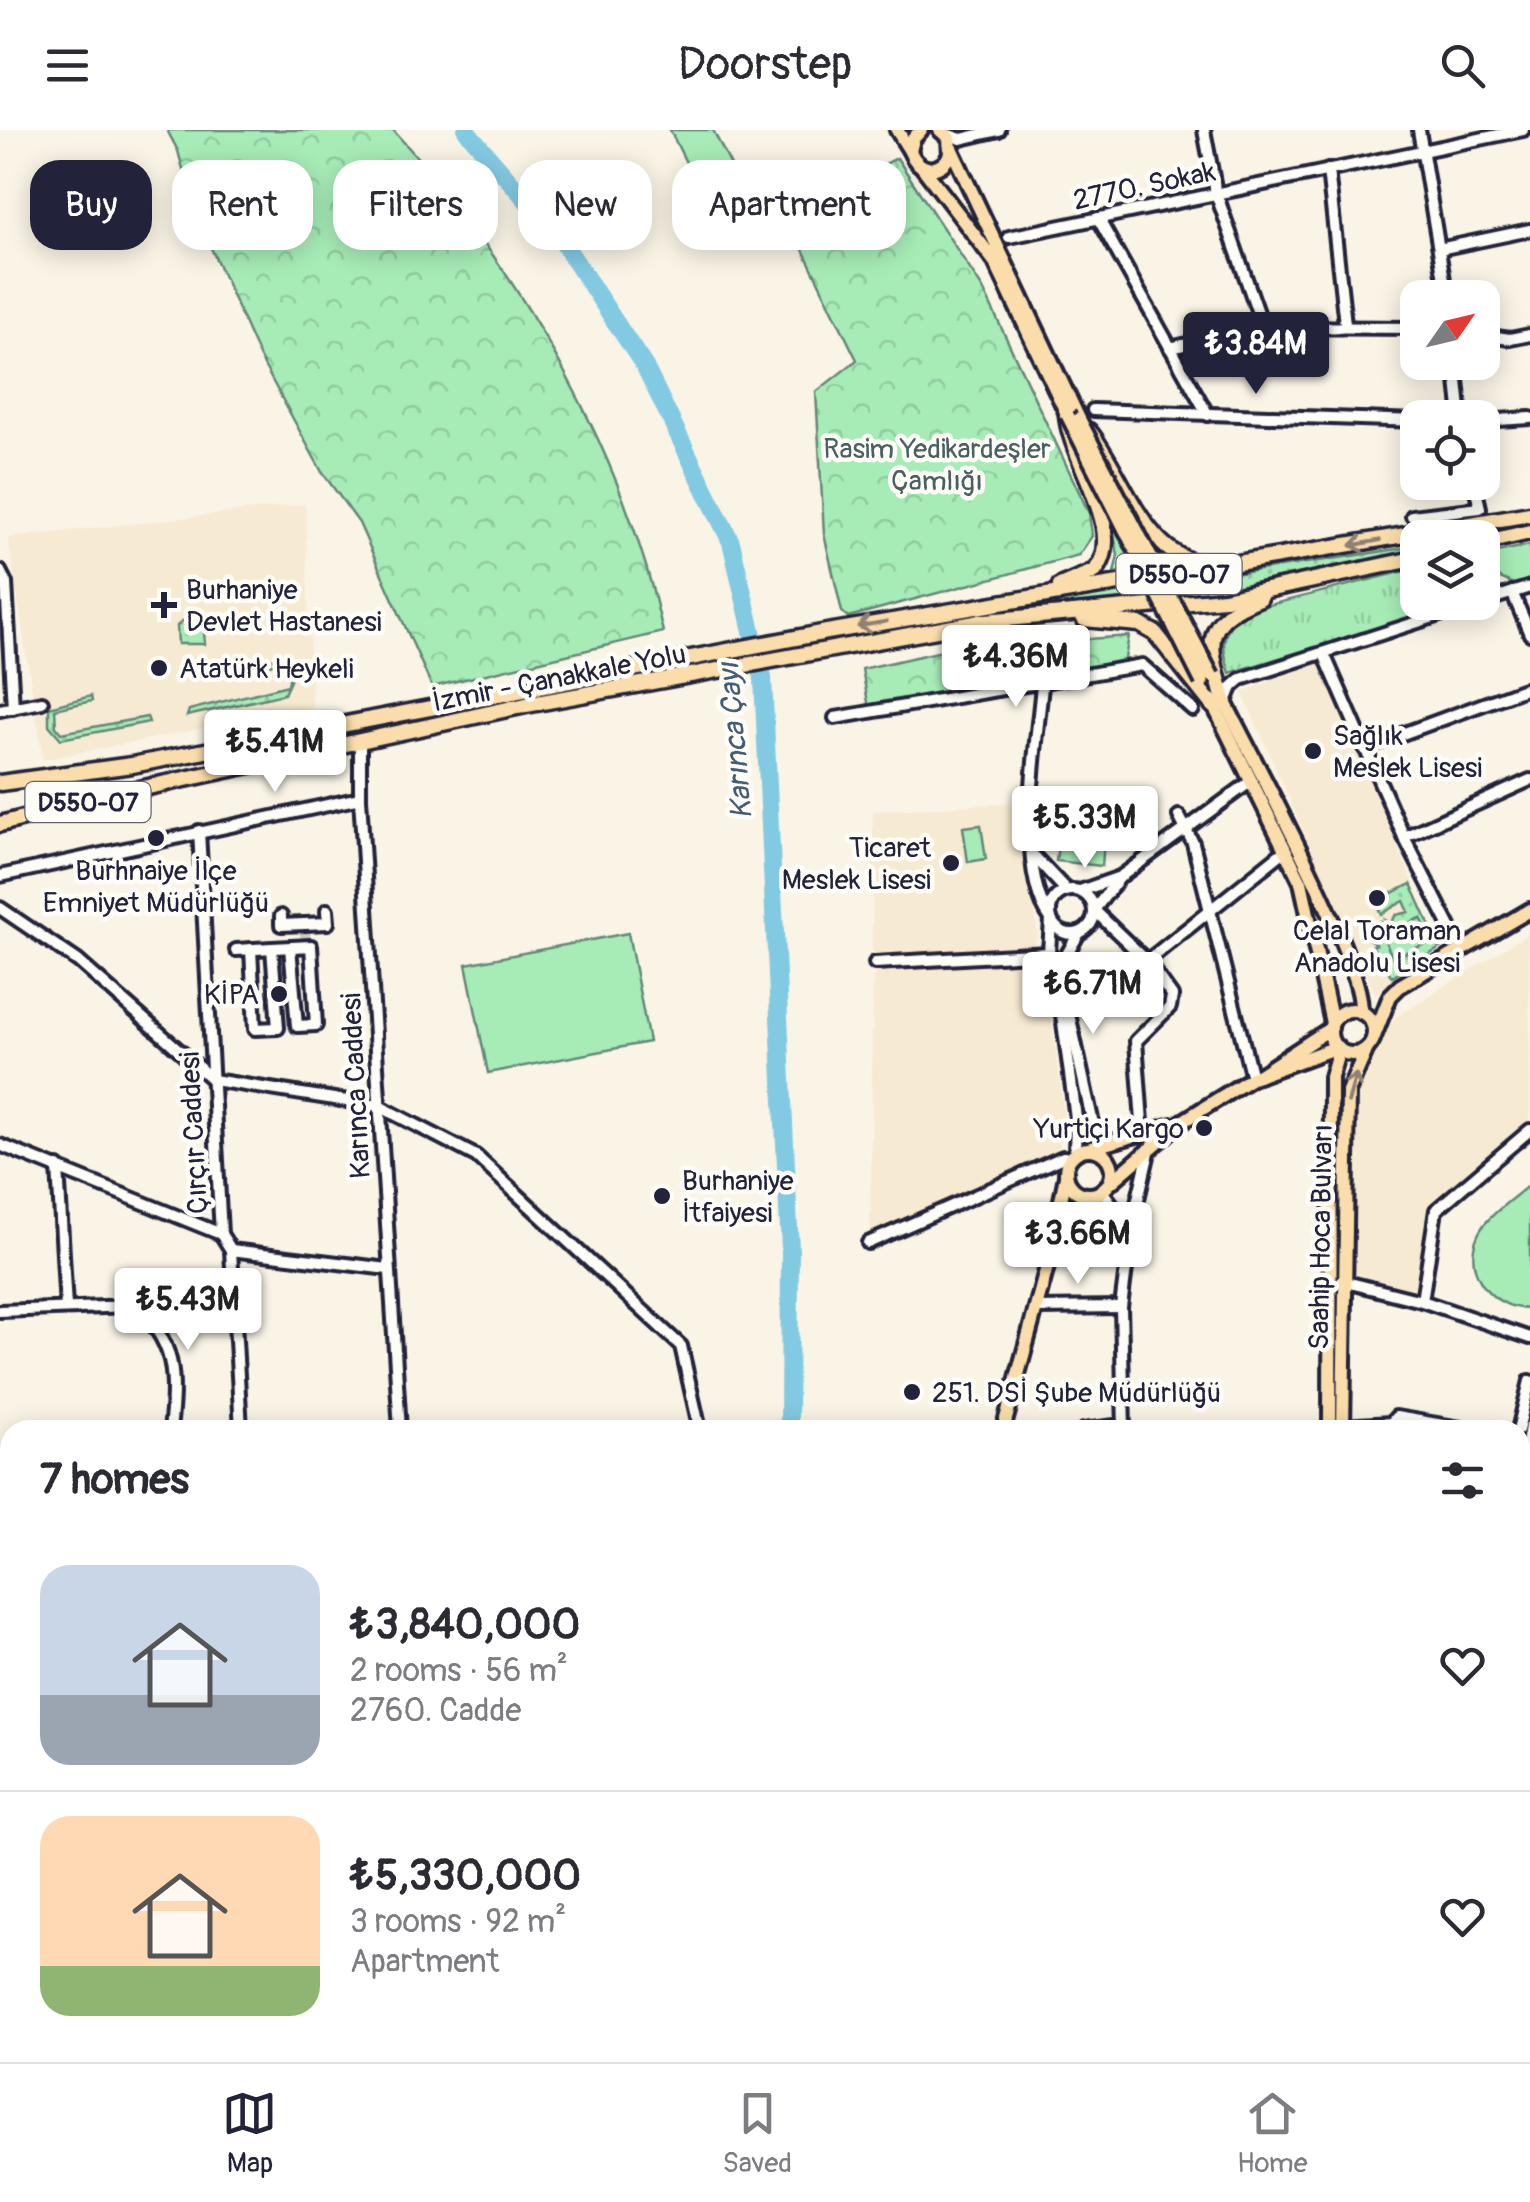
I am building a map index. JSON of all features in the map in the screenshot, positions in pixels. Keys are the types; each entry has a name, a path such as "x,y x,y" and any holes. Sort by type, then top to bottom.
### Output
{"highway":[{"path":"1073,417 1161,543 1186,560 1230,566"},
{"path":"1018,600 1086,576 1100,564 1104,552 1104,522 1069,440 1073,417"},
{"name":"İzmir - Çanakkale Yolu","path":"0,783 132,765 827,632 1530,514"},
{"path":"1500,540 1530,532"},
{"name":"İzmir - Çanakkale Yolu","path":"0,824 360,741 986,621 1224,598 1400,562"},
{"path":"1219,705 1212,653 1212,634 1219,619 1297,585"},
{"path":"1049,616 1126,622 1156,633 1219,705"}],"main road":[{"path":"897,130 994,262 1207,679 1250,782 1301,882 1316,931 1338,1048"},
{"path":"910,151 912,139 921,130"},
{"path":"943,131 956,144 1073,417"},
{"path":"923,168 942,166 956,144"},
{"path":"1219,705 1335,925 1362,988 1362,1013 1373,1025 1370,1044 1355,1054 1338,1048 1255,1077"},
{"path":"1362,1013 1372,1002 1528,915"},
{"name":"Saahip Hoca Bulvarı","path":"1338,1420 1348,1092 1390,996 1400,986"},
{"path":"1051,1252 1071,1217 1180,1123 1332,1025 1344,1012 1362,1013"},
{"name":"Saahip Hoca Bulvarı","path":"1338,1048 1331,1078 1338,1420"},
{"path":"1006,1420 1051,1252 1066,1174 1077,1154 1180,1123"},
{"path":"1066,1174 1081,1193 1102,1190 1110,1179 1110,1164 1101,1153 1077,1154"}],"street":[{"path":"956,144 1000,130"},
{"path":"1204,130 1216,193 1262,326"},
{"path":"1420,130 1444,280"},
{"name":"2770. Sokak","path":"1009,237 1523,130"},
{"path":"1328,170 1344,324"},
{"path":"1098,218 1208,415"},
{"path":"1439,249 1530,230"},
{"path":"1170,348 1262,326 1400,327"},
{"path":"1500,338 1530,335"},
{"path":"1093,410 1400,420"},
{"path":"1500,420 1530,418"},
{"path":"1412,516 1480,508 1478,500"},
{"path":"0,571 6,583 13,708"},
{"path":"1500,596 1530,587"},
{"path":"1512,592 1530,634"},
{"path":"1219,705 1241,679 1427,620"},
{"path":"1324,654 1404,837 1462,950"},
{"path":"835,718 1042,685 1142,664 1193,710"},
{"path":"1042,685 1031,812 1040,905 1065,934 1079,933"},
{"path":"1364,748 1530,687"},
{"path":"0,710 42,702"},
{"name":"Karınca Caddesi","path":"360,741 360,798 398,1420"},
{"path":"1404,837 1530,780"},
{"path":"1091,924 1094,910 1120,877 1250,782"},
{"path":"0,876 360,798"},
{"path":"1180,816 1187,828 1255,1077"},
{"name":"Çırçır Caddesi","path":"199,831 221,1234 232,1250 240,1420"},
{"path":"1147,961 1283,852"},
{"path":"1034,856 1066,890 1080,891 1120,877"},
{"path":"868,1243 1077,1154 1070,1070 1056,971 1049,953 1052,902 1066,890"},
{"path":"1080,891 1094,910 1147,961 1172,996 1170,1006 1136,1041 1143,1136"},
{"path":"0,908 78,960 213,1080 379,1106 476,1156 681,1346 698,1420"},
{"path":"280,916 281,925 328,923 326,910"},
{"path":"1106,918 1079,933 1062,963 1062,980 1088,1114 1095,1133 1119,1142"},
{"path":"236,950 251,949 311,946 316,1024 255,1028 251,949"},
{"path":"290,947 297,1026"},
{"path":"272,948 278,1028"},
{"path":"874,963 1049,953"},
{"path":"1422,1302 1436,1210 1530,1130"},
{"path":"0,1146 221,1234"},
{"path":"1123,1420 1121,1307 1131,1229 1150,1151"},
{"path":"58,1167 66,1308"},
{"path":"1102,1190 1131,1229"},
{"path":"232,1250 388,1269"},
{"path":"1342,1281 1422,1302 1530,1338"},
{"path":"0,1311 234,1302"},
{"path":"133,1306 162,1329 167,1347 170,1420"},
{"path":"1036,1308 1121,1307"},
{"path":"1526,1420 1530,1381"},
{"path":"1393,1420 1396,1416 1418,1420"}],"shaded area":[{"name":"Burhaniye Devlet Hastanesi","path":"305,504 312,707 43,760 8,538"},
{"path":"1319,663 1441,948 1375,993 1242,692"},
{"name":"Ticaret Meslek Lisesi","path":"1011,803 1022,812 1038,935 1032,949 880,958 872,950 873,811"},
{"path":"1529,933 1530,1118 1428,1205 1418,1291 1352,1273 1359,1083 1373,1053 1394,1018"},
{"path":"1034,964 1046,981 1064,1113 1059,1150 870,1239 873,976 880,970"}],"green space":[{"path":"167,130 393,130 419,160 333,160 333,250 489,250 560,364 593,429 622,496 663,632 432,687 359,523 322,472 260,358 212,250 313,250 313,160 181,160"},
{"path":"670,130 713,130 728,160 685,160"},
{"name":"Rasim Yedikardeşler Çamlığı","path":"906,172 983,289 1089,513 1092,536 1079,555 848,617 842,612 824,534 816,392 857,360 803,250 906,250"},
{"path":"1111,521 1181,565 1114,573 1118,555"},
{"path":"1530,545 1530,581 1516,585 1500,578 1500,551"},
{"path":"1400,549 1400,553 1175,599 1012,612 841,640 841,634"},
{"path":"1400,572 1400,620 1404,620 1230,673 1224,641 1241,612"},
{"path":"203,620 205,644 178,644 177,626 182,621"},
{"path":"1129,636 1124,664 869,708 862,669 951,649"},
{"path":"283,658 293,674 284,694 187,716 189,710 288,685 290,674 281,663 247,668 244,661"},
{"path":"91,696 92,701 55,709 56,727 61,733 147,717 149,722 61,739 49,725 49,707"},
{"path":"981,825 986,859 968,862 963,827"},
{"path":"1059,836 1104,841 1102,866 1056,861"},
{"path":"1411,884 1440,948 1392,977 1372,946 1376,944 1369,939 1368,927 1381,921 1387,933 1383,935 1390,932 1385,920 1390,923 1396,915 1409,912 1404,901 1381,914 1375,901"},
{"path":"1421,918 1432,941 1393,958 1382,935"},
{"path":"628,933 649,1042 488,1073 466,964"},
{"path":"1530,1184 1530,1309 1515,1307 1489,1293 1475,1269 1473,1255 1483,1226"}],"waterway":[{"name":"Karınca Çayı","path":"466,130 564,244 645,367 731,542 763,678 790,1250 789,1420"}],"tunnel":[{"path":"305,930 306,946"}],"place":[{"name":"Burhaniye Devlet Hastanesi","path":"164,605"},
{"name":"Atatürk Heykeli","path":"159,668"},
{"name":"Sağlık Meslek Lisesi","path":"1313,751"},
{"name":"Burhnaiye İlçe Emniyet Müdürlüğü","path":"156,838"},
{"name":"Ticaret Meslek Lisesi","path":"951,863"},
{"name":"Celal Toraman Anadolu Lisesi","path":"1377,898"},
{"name":"KİPA","path":"279,994"},
{"name":"Yurtiçi Kargo","path":"1204,1128"},
{"name":"Burhaniye İtfaiyesi","path":"662,1196"},
{"name":"251. DSİ Şube Müdürlüğü","path":"912,1392"}]}
